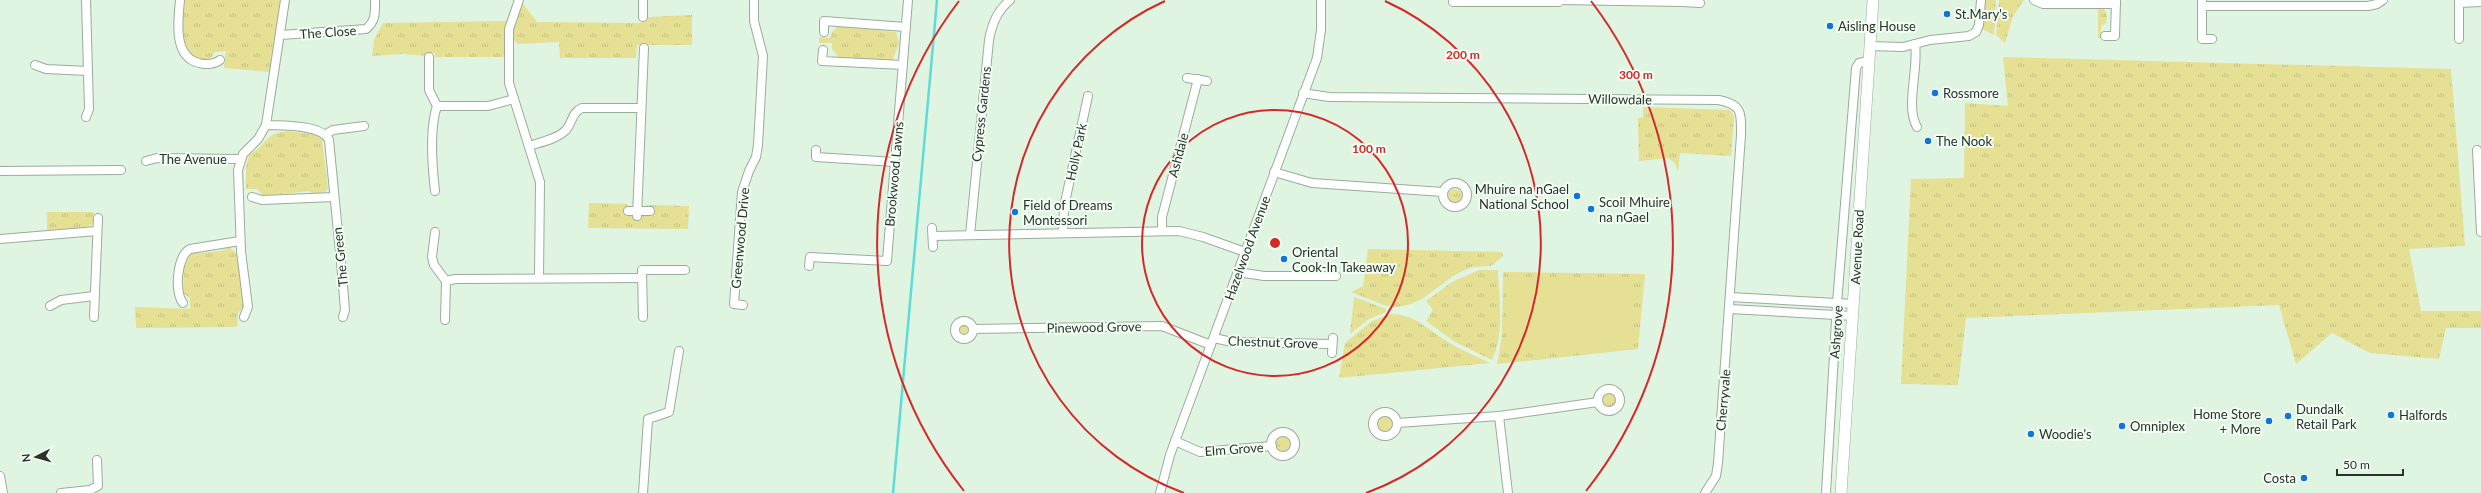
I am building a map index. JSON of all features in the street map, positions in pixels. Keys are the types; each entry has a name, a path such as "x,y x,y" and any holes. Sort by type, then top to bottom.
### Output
{"main road":[{"name":"Avenue Road","path":"1841,493 1873,0"}],"street":[{"path":"86,0 89,109 86,117"},
{"path":"180,0 178,32 182,52 191,61 201,64 212,64 220,60"},
{"path":"244,317 248,307 240,241 238,170 240,159 258,138 266,125 281,35 285,0"},
{"name":"The Close","path":"281,35 366,30 372,24 375,15 375,0"},
{"path":"519,0 509,30 509,84 540,182 539,278"},
{"path":"643,0 643,16"},
{"name":"Greenwood Drive","path":"743,305 734,304 742,192 756,157 762,80 762,56 754,21 754,0"},
{"name":"Brookwood Lawns","path":"809,266 810,257 887,261 908,0"},
{"name":"Cypress Gardens","path":"970,234 989,40 992,24 998,12 1010,0"},
{"name":"Hazelwood Avenue","path":"1160,493 1164,473 1175,442 1213,342 1316,58 1321,30 1321,0"},
{"path":"1869,46 1903,46 1969,36 1976,32 1979,25 1981,0"},
{"path":"2034,0 2043,4 2116,2 2115,36 2105,36"},
{"path":"2212,39 2202,39 2202,3 2299,2 2368,6 2377,4 2383,0"},
{"path":"1453,2 1682,1 1700,3"},
{"path":"2459,39 2459,1 2481,2"},
{"path":"824,32 824,22 906,26"},
{"path":"1915,44 1917,53 1912,110 1913,120 1917,127"},
{"path":"638,213 640,108 643,93 644,48"},
{"path":"823,50 822,61 903,65"},
{"path":"429,57 429,90 437,106 434,126 433,172 435,190"},
{"name":"Ashgrove","path":"1826,493 1837,303 1856,68 1859,63 1868,61"},
{"path":"35,65 46,70 88,70"},
{"path":"1187,78 1207,81"},
{"name":"Ashdale","path":"1162,230 1162,217 1198,79"},
{"name":"Willowdale","path":"1303,93 1329,97 1600,98 1719,100 1731,102 1738,107 1741,116 1730,303"},
{"name":"Holly Park","path":"1063,232 1064,207 1088,96"},
{"path":"437,106 488,106 514,99"},
{"path":"529,146 558,136 567,129 575,111 582,108 640,108"},
{"path":"266,125 318,129 326,134 333,130 364,126"},
{"name":"The Green","path":"326,134 329,140 344,302 343,317"},
{"path":"816,150 816,157 895,162"},
{"path":"2477,150 2481,232"},
{"name":"The Avenue","path":"146,161 157,158 240,159"},
{"path":"0,171 121,170"},
{"path":"1274,172 1312,183 1443,192"},
{"path":"252,197 262,200 334,197"},
{"path":"628,211 638,213 650,211"},
{"path":"94,317 98,218"},
{"path":"933,247 933,232 970,234 1162,230 1179,231 1203,237 1245,252"},
{"path":"0,239 97,231"},
{"path":"435,232 433,261 446,281 445,320"},
{"path":"183,303 179,293 180,260 184,253 190,249 240,241"},
{"path":"643,317 642,270 685,270"},
{"path":"1238,272 1264,276 1336,276"},
{"path":"446,281 455,279 642,278"},
{"path":"50,306 61,300 94,296"},
{"path":"1730,303 1854,304"},
{"path":"1730,303 1853,316"},
{"name":"Cherryvale","path":"1705,493 1716,476 1718,463 1730,303"},
{"name":"Pinewood Grove","path":"973,329 1162,326 1213,342"},
{"name":"Chestnut Grove","path":"1213,342 1332,341 1332,353"},
{"path":"643,493 648,419 669,412 679,351"},
{"path":"1397,423 1499,416 1598,402"},
{"path":"1499,416 1508,493"},
{"name":"Elm Grove","path":"1175,442 1200,452 1272,446"},
{"path":"61,493 90,490 98,486 97,460"},
{"path":"0,476 3,493"}],"green space":[{"path":"185,0 281,0 269,72 224,68 226,51 215,52 210,59 206,60 192,56 186,52 182,21"},
{"path":"1984,0 1996,0 1994,35 1982,29"},
{"path":"1999,0 2024,0 2013,16 2005,43 1996,35"},
{"path":"523,4 537,22 640,23 648,17 692,15 692,45 637,45 636,58 560,58 559,42 518,44 513,39 514,26"},
{"path":"2098,7 2104,9 2107,16 2106,23 2101,26 2101,38 2098,38"},
{"path":"506,21 505,57 435,57 435,53 426,53 426,56 404,54 372,56 374,40 383,23"},
{"path":"838,26 896,32 899,43 893,59 837,57 832,49 832,43 819,43 819,37 830,38 832,32"},
{"path":"2003,57 2451,69 2465,246 2409,249 2421,311 2481,311 2481,328 2446,328 2439,359 2370,353 2332,333 2296,364 2279,305 1966,318 1958,385 1901,384 1911,179 1964,178 1965,103 2008,106"},
{"path":"1643,107 1730,110 1734,116 1731,156 1680,153 1678,172 1675,163 1668,158 1639,161 1638,118 1643,117"},
{"path":"286,131 314,134 322,139 328,189 325,192 313,194 309,191 263,196 257,189 246,189 246,167 249,155 273,135"},
{"path":"1455,189 1460,191 1462,196 1460,201 1455,203 1450,201 1448,196 1450,191"},
{"path":"589,203 627,204 627,216 646,216 647,205 689,206 688,229 588,228"},
{"path":"47,212 94,212 93,223 88,227 47,230"},
{"path":"229,247 239,256 244,308 238,312 237,327 136,328 135,307 190,309 190,298 183,293 184,267 190,254 198,251 200,253 220,251"},
{"path":"1368,249 1502,252 1503,256 1491,266 1472,267 1456,274 1422,299 1408,305 1396,307 1384,305 1351,292 1363,286"},
{"path":"1479,270 1498,270 1500,327 1499,338 1492,360 1455,342 1426,321 1433,310 1426,301 1452,282"},
{"path":"1503,272 1645,274 1638,349 1497,364 1502,335"},
{"path":"1628,279 1628,347 1507,348 1507,280"},
{"path":"1354,297 1386,309 1386,312 1369,319 1350,334"},
{"path":"1390,314 1407,317 1414,320 1453,345 1490,363 1339,378 1345,343 1372,321"},
{"path":"964,324 968,326 970,330 968,334 964,336 960,334 958,330 960,326"},
{"path":"1609,393 1614,395 1616,400 1614,405 1609,407 1604,405 1602,400 1604,395"},
{"path":"1382,417 1388,417 1392,421 1392,427 1388,431 1382,431 1378,427 1378,421"},
{"path":"1280,437 1286,437 1290,441 1290,447 1286,451 1280,451 1276,447 1276,441"}],"waterway":[{"path":"893,493 937,0"}],"place":[{"name":"St.Mary's","path":"1947,14"},
{"name":"Aisling House","path":"1830,26"},
{"name":"Rossmore","path":"1935,93"},
{"name":"The Nook","path":"1928,141"},
{"name":"Mhuire na nGael National School","path":"1577,196"},
{"name":"Scoil Mhuire na nGael","path":"1591,209"},
{"name":"Field of Dreams Montessori","path":"1015,212"},
{"name":"Oriental Cook-In Takeaway","path":"1284,259"},
{"name":"Halfords","path":"2391,415"},
{"name":"Dundalk Retail Park","path":"2288,416"},
{"name":"Home Store + More","path":"2269,421"},
{"name":"Omniplex","path":"2122,426"},
{"name":"Woodie's","path":"2031,434"},
{"name":"Costa","path":"2304,478"}]}
